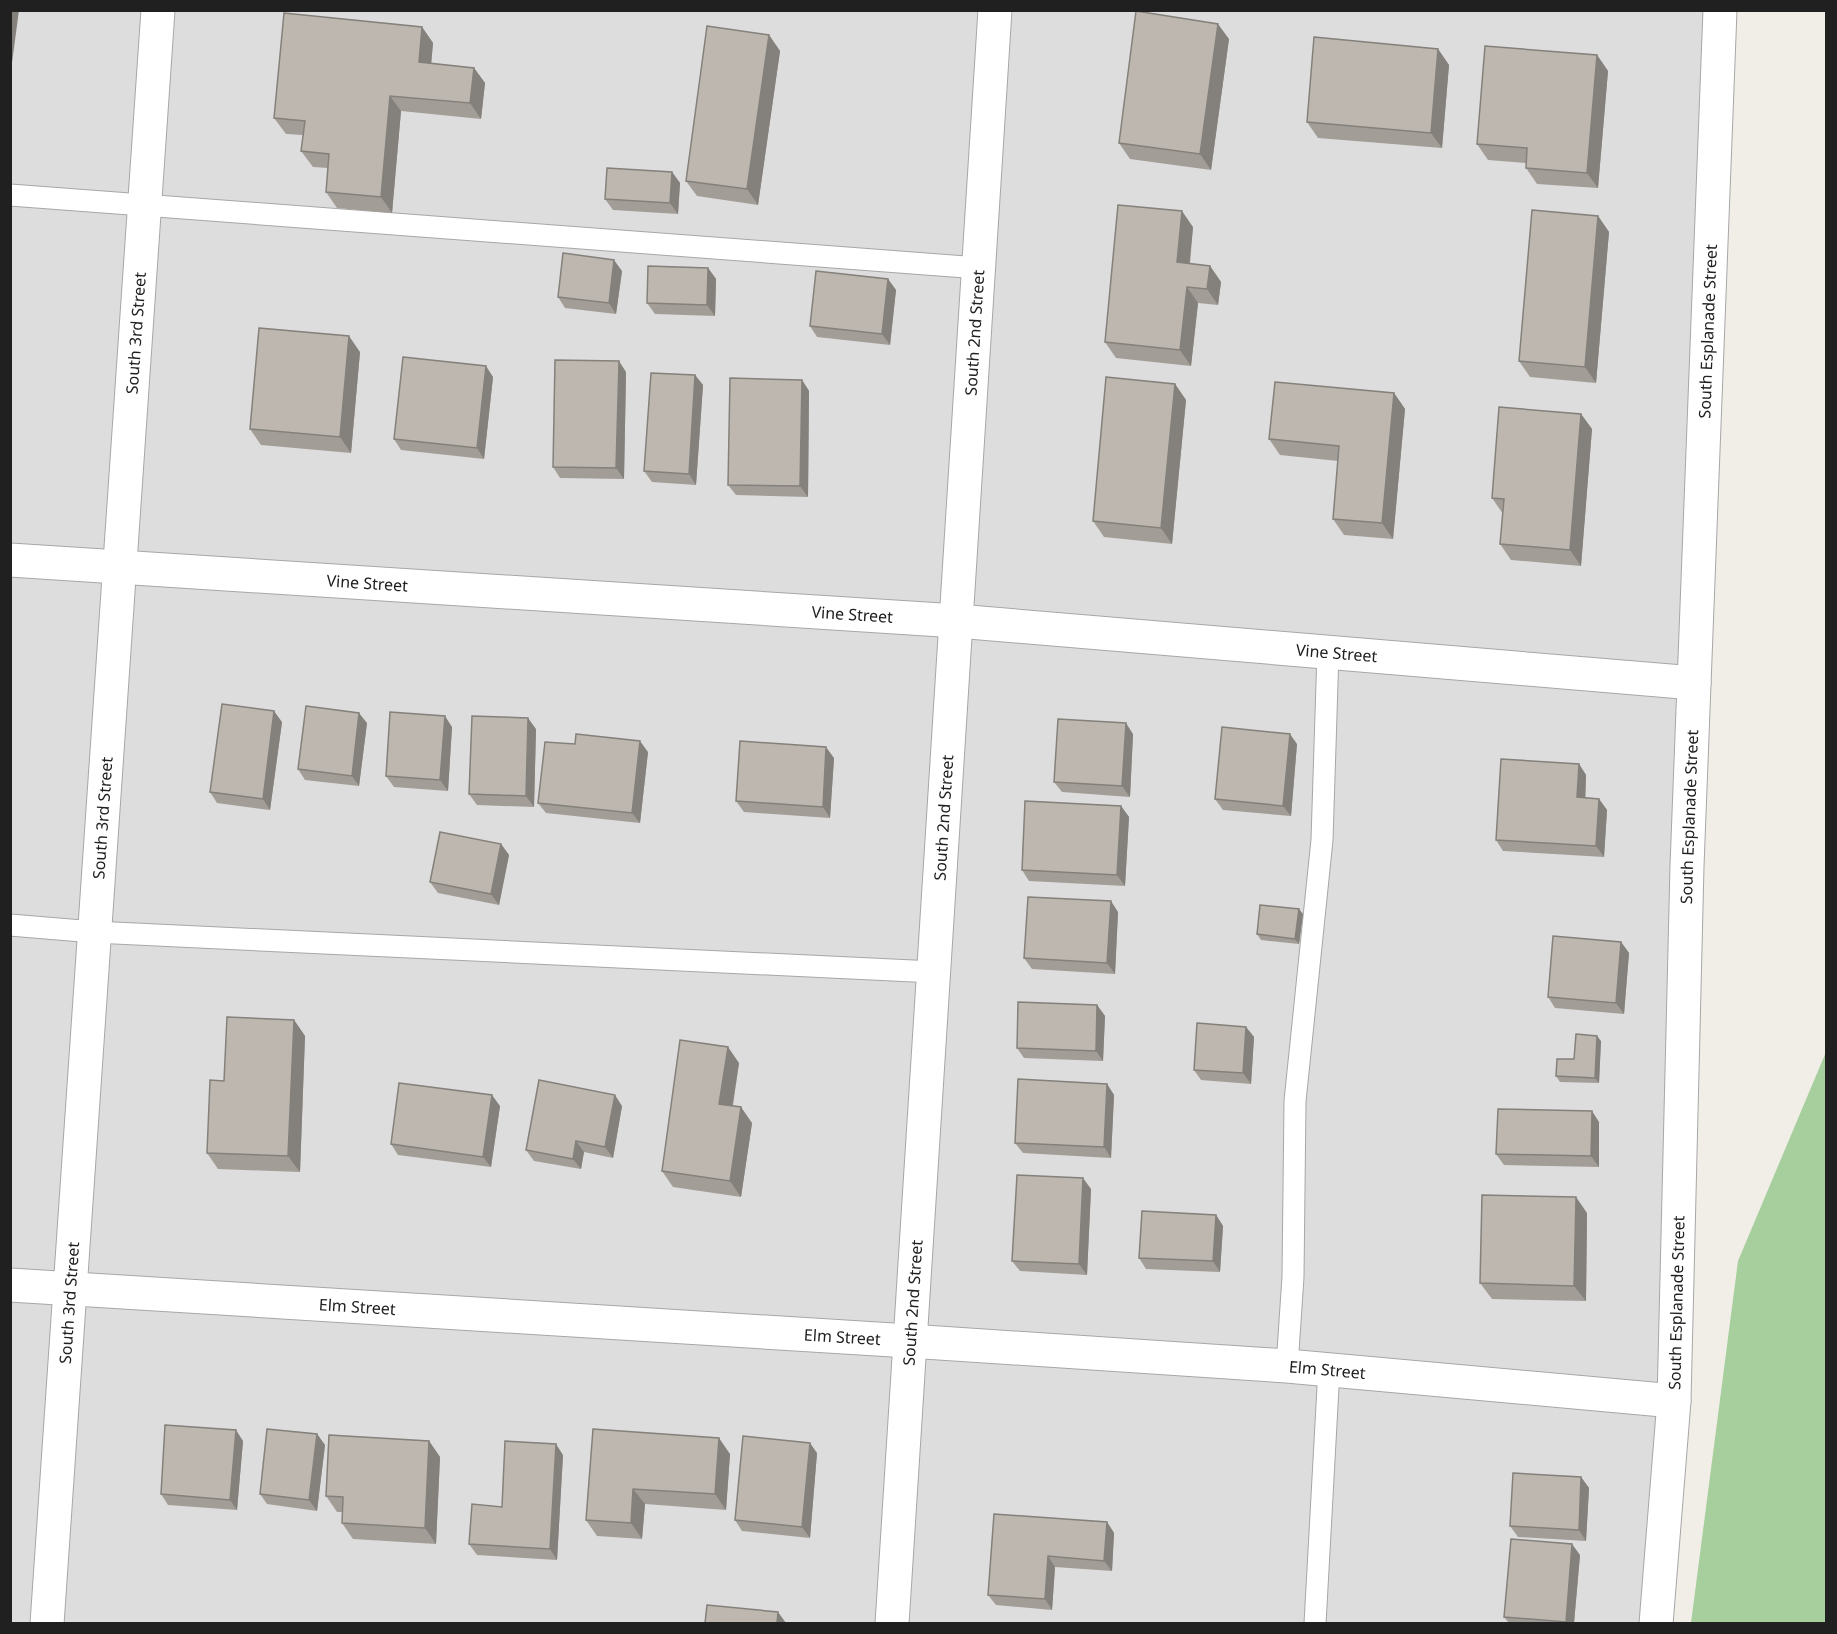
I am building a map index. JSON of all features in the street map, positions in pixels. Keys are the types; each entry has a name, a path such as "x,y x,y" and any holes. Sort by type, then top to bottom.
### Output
{"street":[{"name":"South 3rd Street","path":"47,1623 158,10"},
{"name":"South 2nd Street","path":"892,1623 995,10"},
{"name":"South Esplanade Street","path":"1656,1623 1674,1401 1687,866 1720,10"},
{"name":"Vine Street","path":"10,560 957,621 1694,683"},
{"name":"Elm Street","path":"10,1285 1287,1366 1674,1401"}],"lane":[{"path":"10,195 980,268"},
{"path":"1287,1366 1293,1276 1295,1101 1322,840 1328,652"},
{"path":"10,925 94,932 934,972"},
{"path":"1315,1623 1329,1370"}],"shaded area":[{"path":"10,11 1720,11 1656,1623 11,1623"}],"green space":[{"path":"1826,1052 1826,1623 1691,1623 1738,1261"}],"building":[{"path":"1136,11 1218,24 1200,154 1119,143"},
{"path":"284,13 422,27 419,62 474,68 470,103 390,96 381,197 326,192 329,154 301,151 305,121 274,118"},
{"path":"707,26 769,35 747,189 686,181"},
{"path":"1314,37 1438,49 1431,133 1307,122"},
{"path":"1485,46 1597,55 1587,173 1526,168 1527,148 1477,144"},
{"path":"607,168 672,172 670,203 605,199"},
{"path":"1118,205 1182,211 1177,262 1210,266 1207,289 1187,287 1180,350 1105,342"},
{"path":"1532,210 1598,216 1585,367 1519,361"},
{"path":"563,253 614,260 609,303 558,297"},
{"path":"648,266 708,268 707,305 647,303"},
{"path":"816,271 888,279 882,334 810,326"},
{"path":"259,328 349,336 340,437 250,429"},
{"path":"403,357 486,366 477,448 394,439"},
{"path":"555,360 619,361 616,468 553,467"},
{"path":"651,373 695,375 689,474 644,471"},
{"path":"1106,377 1175,384 1161,528 1093,521"},
{"path":"730,378 802,380 800,486 728,485"},
{"path":"1275,382 1394,393 1382,523 1333,519 1339,446 1269,439"},
{"path":"1499,407 1581,414 1570,550 1500,544 1504,499 1492,498"},
{"path":"222,704 274,711 263,799 210,792"},
{"path":"306,706 359,713 352,776 298,769"},
{"path":"390,712 445,716 440,780 386,776"},
{"path":"472,716 528,718 526,796 469,794"},
{"path":"1058,719 1126,723 1122,786 1054,782"},
{"path":"1222,727 1290,734 1283,806 1215,799"},
{"path":"576,734 640,741 632,813 538,803 545,742 575,744"},
{"path":"740,741 826,747 823,807 736,801"},
{"path":"1501,759 1579,764 1577,797 1599,799 1596,846 1496,840"},
{"path":"1025,801 1121,806 1117,875 1022,870"},
{"path":"440,832 501,844 491,894 430,882"},
{"path":"1028,897 1111,901 1107,963 1024,958"},
{"path":"1260,905 1299,909 1295,939 1257,934"},
{"path":"1553,936 1621,942 1616,1003 1548,997"},
{"path":"1018,1002 1097,1005 1096,1051 1017,1048"},
{"path":"227,1017 294,1020 288,1156 207,1153 210,1080 224,1081"},
{"path":"1197,1023 1246,1027 1243,1073 1194,1070"},
{"path":"1576,1034 1597,1036 1595,1078 1556,1076 1557,1059 1574,1059"},
{"path":"680,1040 728,1047 719,1104 741,1107 730,1181 662,1171"},
{"path":"1018,1079 1107,1084 1104,1147 1015,1143"},
{"path":"539,1080 615,1095 605,1147 576,1141 573,1159 526,1150"},
{"path":"399,1083 492,1095 483,1157 391,1144"},
{"path":"1498,1109 1592,1111 1591,1156 1496,1154"},
{"path":"1017,1175 1083,1178 1079,1264 1012,1261"},
{"path":"1482,1195 1576,1197 1574,1286 1480,1283"},
{"path":"1142,1211 1216,1215 1213,1261 1139,1258"},
{"path":"165,1425 236,1430 230,1500 161,1494"},
{"path":"267,1429 317,1434 309,1500 260,1494"},
{"path":"593,1429 719,1438 715,1494 633,1489 631,1523 586,1520"},
{"path":"329,1435 429,1441 425,1528 342,1523 343,1497 326,1496"},
{"path":"743,1436 810,1443 802,1527 735,1520"},
{"path":"505,1441 556,1444 550,1549 469,1544 472,1504 502,1507"},
{"path":"1513,1473 1581,1477 1579,1530 1510,1526"},
{"path":"994,1514 1107,1522 1104,1561 1048,1556 1045,1599 988,1595"},
{"path":"1511,1539 1572,1544 1566,1622 1504,1617"},
{"path":"707,1605 778,1612 777,1623 705,1623"}]}
